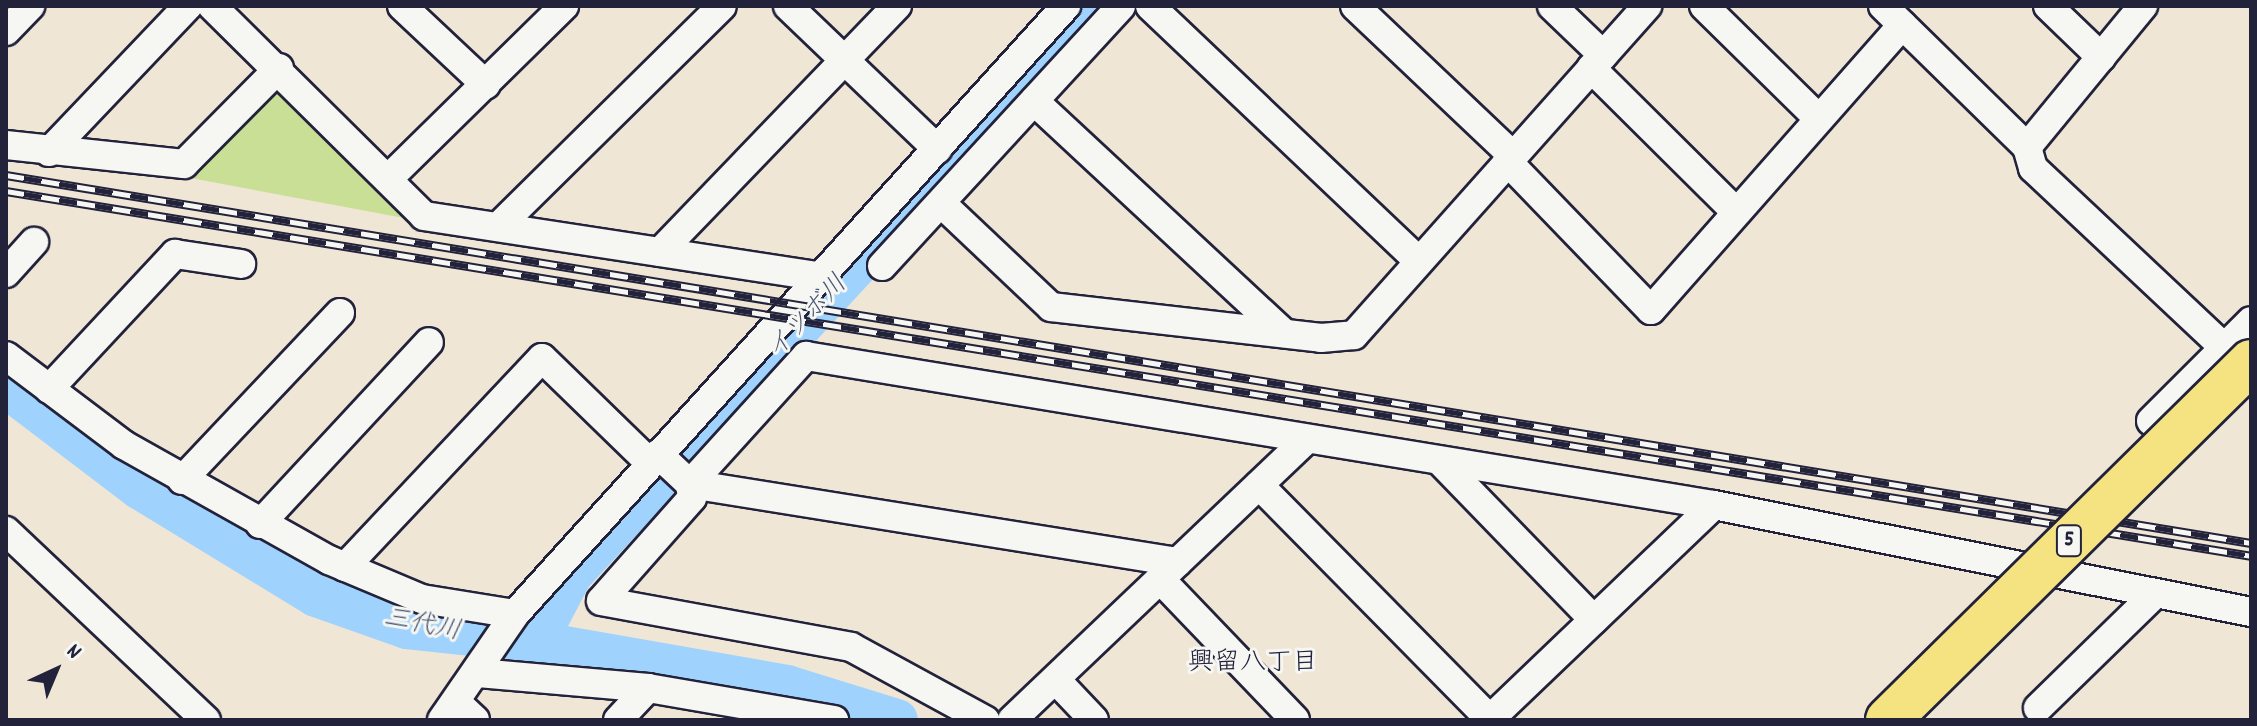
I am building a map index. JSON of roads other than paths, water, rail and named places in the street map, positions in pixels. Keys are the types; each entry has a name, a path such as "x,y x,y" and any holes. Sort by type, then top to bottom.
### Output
{"main road":[{"name":"5","path":"1888,720 2238,355"}],"street":[{"path":"6,31 30,6"},
{"path":"49,152 188,6"},
{"path":"212,6 279,68 424,216 501,224 821,277"},
{"path":"402,6 486,85"},
{"path":"388,179 564,6"},
{"path":"501,224 722,6"},
{"path":"788,6 846,58 937,149"},
{"path":"660,252 897,6"},
{"path":"457,714 478,673 515,614 1066,6"},
{"path":"882,266 1121,6"},
{"path":"1150,6 1418,260"},
{"path":"1355,6 1509,158 1651,310 1817,117 1893,15 2027,147 2033,168 2238,355 2251,373"},
{"path":"1552,6 1597,62 1735,211"},
{"path":"941,203 1051,307 1284,333 1354,335 1647,6"},
{"path":"1704,6 1817,117"},
{"path":"2048,6 2101,57"},
{"path":"2027,147 2143,6"},
{"path":"6,145 184,164 279,68"},
{"path":"1034,101 1284,333"},
{"path":"6,273 34,242"},
{"path":"49,389 175,254 241,264"},
{"path":"182,480 340,313"},
{"path":"2151,421 2238,355 2251,321"},
{"path":"260,524 429,342"},
{"path":"6,356 182,480 260,524 345,567 422,599 515,614"},
{"path":"690,484 806,356 1714,505 2102,577 2155,594 2251,612"},
{"path":"345,567 542,358 654,459 690,484 1169,571 1295,720"},
{"path":"1012,720 1307,439"},
{"path":"1440,461 1594,620"},
{"path":"690,484 692,498 601,601 851,647 985,720"},
{"path":"1259,485 1489,720 1714,505"},
{"path":"6,533 206,720"},
{"path":"2038,708 2155,594"},
{"path":"478,673 648,688 784,715 834,720"},
{"path":"1056,680 1094,720"},
{"path":"618,720 648,688"}],"waterway":[{"name":"イツボ川","path":"536,642 571,575 1097,6"},
{"name":"三代川","path":"6,387 139,488 316,596 407,628 536,642 787,686 897,720"}],"railway":[{"path":"6,175 2251,543"},
{"path":"6,191 2251,556"}],"district":[{"name":"興留八丁目","path":"1253,664"}]}
